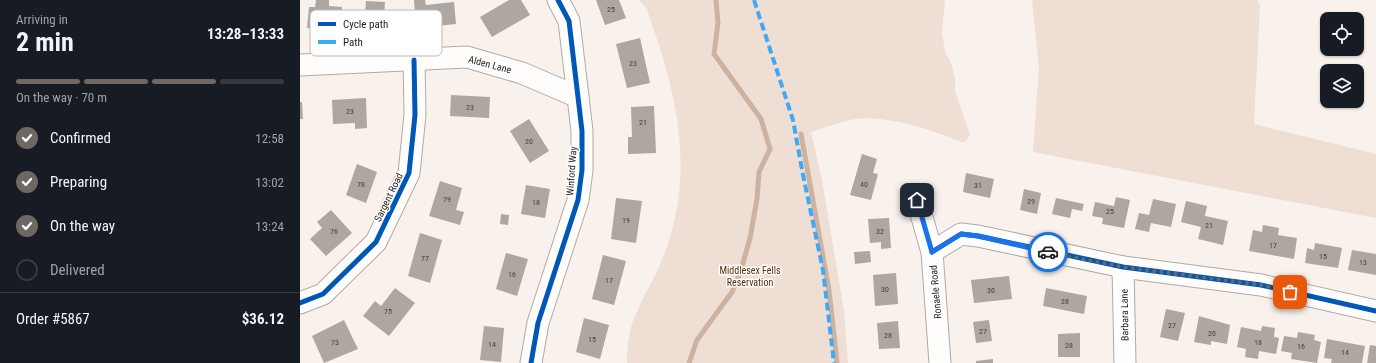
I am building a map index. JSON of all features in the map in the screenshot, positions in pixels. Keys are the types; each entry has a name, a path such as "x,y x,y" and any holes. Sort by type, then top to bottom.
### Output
{"street":[{"name":"Winford Way","path":"531,363 538,323 578,200 582,151 578,97 569,21 558,0"},
{"name":"Alden Lane","path":"300,65 467,57 522,73 578,97"},
{"name":"Sargent Road","path":"300,303 323,294 376,242 410,173 415,115 414,60"},
{"name":"Ronaele Road","path":"917,200 932,252 940,363"},
{"path":"932,252 961,234 978,236 1122,267 1261,285 1376,311"},
{"name":"Barbara Lane","path":"1122,267 1125,363"}],"green space":[{"name":"Middlesex Fells Reservation","path":"639,0 945,0 942,33 945,52 950,60 955,78 955,91 970,135 965,142 961,142 909,124 868,118 845,121 811,132 822,180 844,311 848,363 627,363 628,344 632,324 639,306 664,255 673,225 679,195 681,166 675,107 668,78 647,9"},
{"path":"1032,0 1257,0 1260,5 1254,124 1376,154 1376,218 1033,152 1039,67"}],"building":[{"path":"316,0 329,0 329,6 342,7 342,10 310,10 310,28 307,28 309,7 315,7"},
{"path":"414,0 425,0 426,5 454,2 456,24 442,25 442,10 415,10"},
{"path":"509,0 521,0 530,15 492,37 480,17"},
{"path":"596,0 619,0 626,18 605,25"},
{"path":"366,1 385,2 384,10 365,10"},
{"path":"640,38 650,83 627,88 616,44"},
{"path":"451,95 490,97 489,118 450,116"},
{"path":"366,98 367,128 355,129 355,123 333,124 332,100"},
{"path":"300,102 302,102 303,119 300,119"},
{"path":"654,106 656,153 628,154 628,137 632,137 631,107"},
{"path":"529,119 549,151 530,163 510,131"},
{"path":"862,154 877,159 873,173 878,174 871,200 850,195"},
{"path":"357,164 377,172 366,203 346,195"},
{"path":"966,173 994,179 990,198 963,192"},
{"path":"440,181 462,188 456,210 464,212 460,225 429,216"},
{"path":"526,185 550,189 545,218 521,214"},
{"path":"1024,189 1041,193 1037,214 1020,210"},
{"path":"1116,197 1130,200 1124,228 1102,224 1103,218 1092,216 1095,202 1114,206"},
{"path":"616,198 642,201 636,243 611,239"},
{"path":"1056,198 1084,204 1082,211 1072,209 1070,218 1052,214"},
{"path":"1153,199 1176,204 1171,227 1151,223 1149,232 1135,229 1139,213 1149,215"},
{"path":"1186,201 1207,206 1205,216 1228,221 1223,245 1198,239 1201,227 1181,222"},
{"path":"331,210 352,233 326,256 310,239 322,228 317,222"},
{"path":"501,214 509,215 508,225 500,224"},
{"path":"889,218 891,248 881,249 881,242 870,243 868,219"},
{"path":"1263,225 1279,228 1278,235 1297,238 1294,259 1249,251 1253,230 1262,232"},
{"path":"420,233 442,240 430,283 408,276"},
{"path":"1315,243 1342,248 1338,268 1305,263 1307,248 1314,250"},
{"path":"1352,250 1376,254 1376,275 1348,270"},
{"path":"870,251 871,262 855,264 854,252"},
{"path":"506,253 528,259 517,296 496,289"},
{"path":"603,255 626,261 614,305 592,299"},
{"path":"896,273 898,304 875,306 873,275"},
{"path":"1009,276 1012,299 974,303 971,280"},
{"path":"395,288 415,303 389,336 363,316 375,301 381,306"},
{"path":"1046,288 1087,296 1084,314 1043,306"},
{"path":"1166,309 1185,313 1178,341 1160,337"},
{"path":"1199,316 1230,325 1227,344 1211,341 1211,345 1194,342"},
{"path":"584,318 609,325 600,359 576,352"},
{"path":"344,320 358,349 324,363 312,336"},
{"path":"989,320 992,341 976,343 973,322"},
{"path":"898,321 900,348 879,349 877,323"},
{"path":"484,326 504,328 501,362 480,360"},
{"path":"1262,326 1275,328 1274,337 1279,338 1276,354 1259,351 1258,359 1245,357 1246,349 1237,347 1241,327 1261,331"},
{"path":"1298,332 1315,335 1314,340 1321,342 1317,363 1291,359 1292,353 1281,351 1284,336 1297,338"},
{"path":"1080,333 1080,357 1058,357 1058,334"},
{"path":"1327,339 1365,346 1362,363 1331,363 1332,359 1324,358"},
{"path":"1370,345 1376,346 1376,363 1367,363"},
{"path":"993,359 993,363 976,363 976,361"}],"waterway":[{"path":"689,363 697,340 732,292 741,270 750,238 757,199 759,172 770,149 761,119 714,54 718,23 716,0"},
{"path":"801,134 829,290 837,363"}],"marked path":[{"path":"754,0 793,120 823,270 834,363"}],"cycle path":[{"path":"531,363 538,323 578,200 582,170 582,131 569,21 558,0"},
{"path":"300,303 323,294 376,242 409,173 415,115 414,60"},
{"path":"932,252 961,234 978,236 1123,267 1261,285 1376,311"}],"way so far":[{"path":"1048,252 1122,267 1261,285 1290,292"}],"route":[{"path":"917,200 932,252 961,234 978,236 1048,252"}]}
